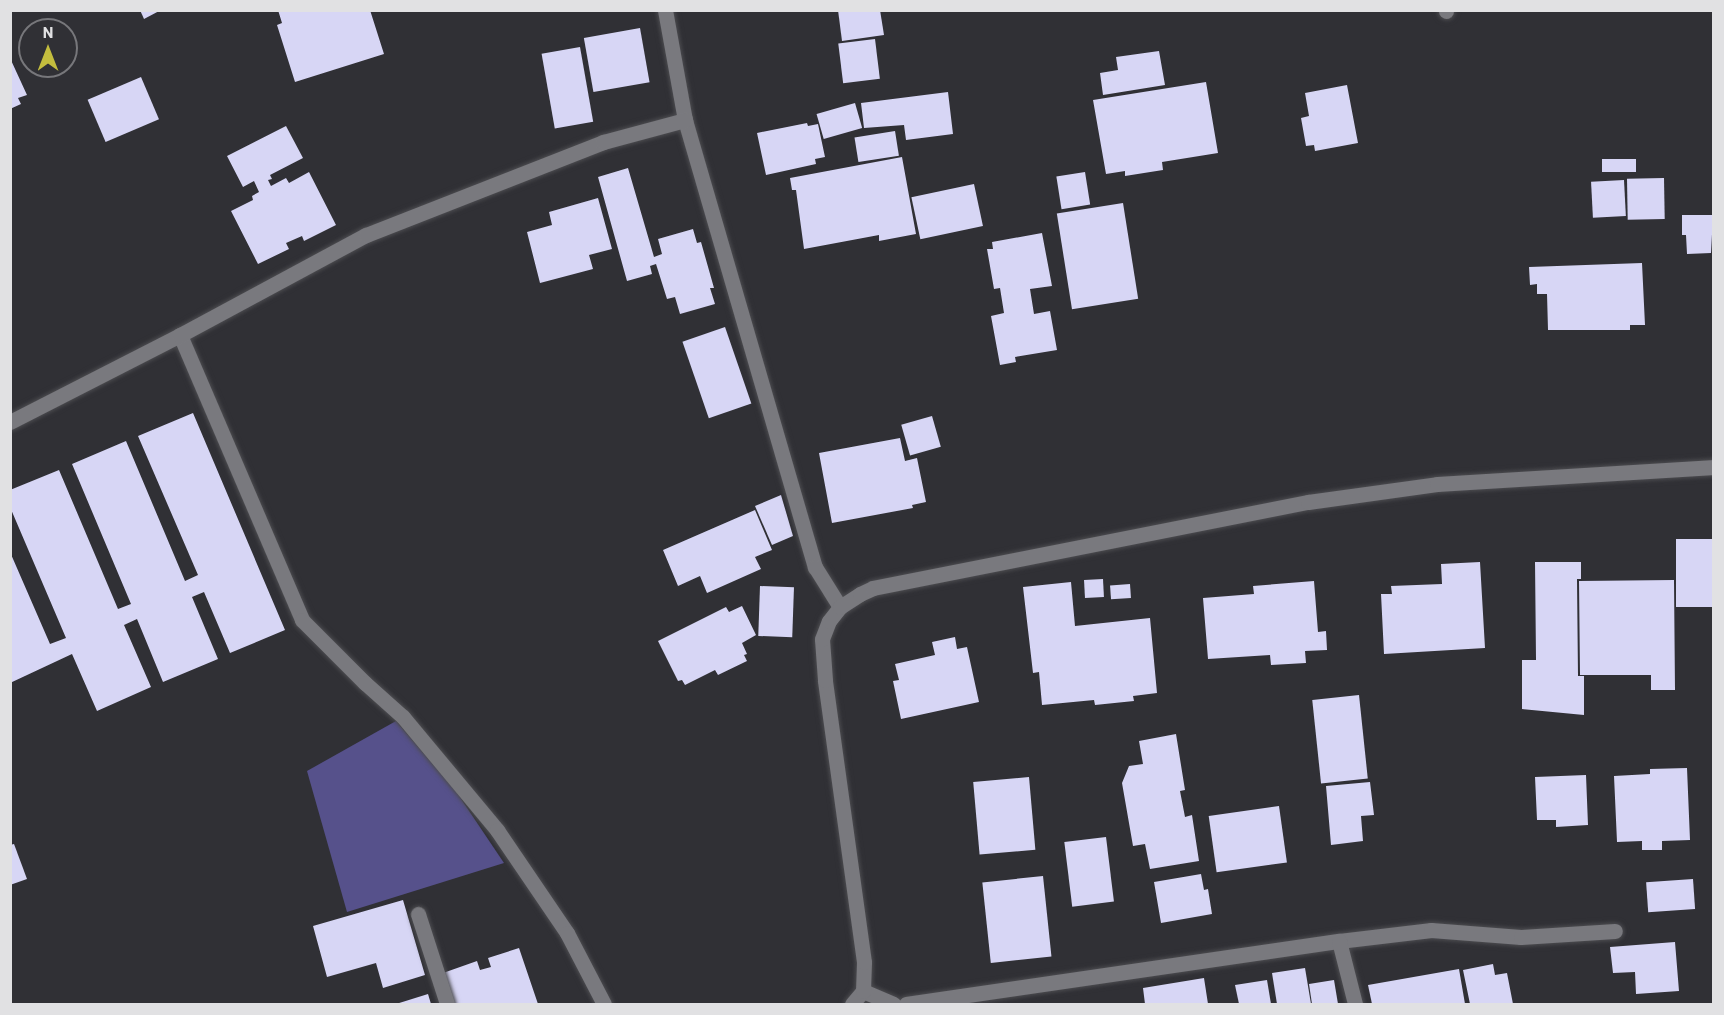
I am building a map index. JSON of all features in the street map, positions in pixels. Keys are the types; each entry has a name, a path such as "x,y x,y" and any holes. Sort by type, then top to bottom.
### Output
{"street":[{"path":"665,10 685,120 815,567 840,607"},
{"path":"10,422 180,335 366,235 603,142 685,120"},
{"path":"180,335 302,620 403,717 497,830 567,933 604,1005"},
{"path":"852,1005 863,991 864,962 825,680 822,639 830,621 840,607 873,588 1308,502 1437,484 1713,467"},
{"path":"418,914 447,1005"},
{"path":"906,1005 1339,941 1431,930 1521,937 1615,931"},
{"path":"1339,941 1355,1005"},
{"path":"863,991 893,1005"}],"shaded area":[{"path":"396,721 457,793 504,863 347,912 307,771"}],"building":[{"path":"140,10 161,10 144,19"},
{"path":"278,10 370,10 384,54 295,82 277,25 282,23"},
{"path":"838,10 880,10 884,35 842,41"},
{"path":"640,28 650,82 593,92 584,38"},
{"path":"875,39 880,79 843,83 838,44"},
{"path":"580,47 593,122 555,129 542,54"},
{"path":"1159,51 1165,85 1103,95 1100,73 1118,70 1116,57"},
{"path":"10,58 27,95 18,98 21,104 10,109"},
{"path":"141,77 159,119 106,142 88,100"},
{"path":"1206,82 1218,153 1162,162 1163,170 1125,176 1125,171 1106,174 1093,100"},
{"path":"1347,85 1358,143 1315,151 1314,145 1306,146 1301,118 1309,116 1305,93"},
{"path":"948,92 953,134 906,140 904,125 864,128 861,103"},
{"path":"855,103 862,128 824,139 817,114"},
{"path":"807,123 808,126 818,124 825,157 815,159 816,164 766,175 757,133"},
{"path":"286,126 303,158 270,175 272,179 268,180 271,186 286,178 289,183 309,172 336,225 304,241 302,236 286,243 289,249 258,264 231,211 253,200 252,196 259,192 254,181 243,187 227,156"},
{"path":"895,131 899,156 858,162 855,137"},
{"path":"902,157 916,234 879,241 879,235 804,249 796,190 792,190 790,178"},
{"path":"1602,159 1636,159 1636,172 1602,172"},
{"path":"628,168 654,257 662,254 658,239 693,229 697,243 701,242 714,288 710,288 715,304 680,314 675,297 667,299 656,264 650,266 652,274 627,281 598,177"},
{"path":"1085,172 1090,205 1062,209 1056,177"},
{"path":"1664,178 1665,219 1628,220 1627,179"},
{"path":"1624,180 1626,216 1593,218 1591,182"},
{"path":"974,184 983,226 920,239 911,197"},
{"path":"598,198 612,249 589,255 593,269 540,283 527,232 552,225 549,212"},
{"path":"1123,203 1138,299 1072,309 1057,213"},
{"path":"1682,215 1713,215 1711,253 1687,254 1686,235 1682,235"},
{"path":"1042,233 1052,286 1030,289 1034,314 1050,311 1057,350 1015,357 1016,362 1000,365 991,316 1004,313 1000,288 994,289 987,249 993,249 992,242"},
{"path":"1642,263 1645,325 1630,325 1630,330 1548,330 1547,294 1537,294 1537,284 1530,285 1529,267"},
{"path":"725,327 751,404 709,418 682,342"},
{"path":"193,413 285,630 230,653 204,592 192,597 218,659 163,682 137,619 124,625 151,687 97,711 72,654 10,683 10,552 50,644 66,638 10,507 10,490 59,470 118,609 131,604 72,464 126,441 185,581 198,575 138,436"},
{"path":"932,416 941,447 910,456 901,425"},
{"path":"900,438 905,461 917,458 926,502 912,505 913,508 832,523 819,453"},
{"path":"781,495 793,536 772,545 755,506"},
{"path":"755,510 772,550 755,557 761,569 707,593 700,576 678,586 663,550"},
{"path":"1676,539 1714,539 1714,607 1676,607"},
{"path":"1480,562 1485,648 1384,654 1381,594 1392,594 1391,586 1442,584 1441,564"},
{"path":"1535,562 1581,562 1581,579 1577,579 1578,676 1584,676 1584,715 1522,709 1522,660 1536,660"},
{"path":"1103,579 1104,597 1085,598 1084,580"},
{"path":"1674,580 1675,690 1651,690 1651,675 1580,675 1579,581"},
{"path":"1314,581 1318,632 1326,631 1327,650 1305,651 1306,663 1271,665 1270,655 1208,659 1203,598 1254,594 1253,586"},
{"path":"1071,582 1075,626 1150,618 1157,693 1133,696 1134,701 1095,705 1094,700 1042,705 1039,672 1033,673 1023,587"},
{"path":"1130,584 1131,598 1111,599 1110,585"},
{"path":"760,586 794,587 792,637 758,636"},
{"path":"742,606 756,635 742,643 747,654 744,655 747,661 718,675 715,670 685,685 682,680 678,681 658,641 726,607 729,612"},
{"path":"955,637 957,649 967,647 979,702 901,719 893,681 899,680 895,664 935,655 932,642"},
{"path":"1359,695 1368,779 1321,783 1312,700"},
{"path":"1176,734 1185,790 1180,791 1185,817 1192,815 1199,861 1150,869 1145,844 1133,846 1122,783 1129,766 1143,764 1139,741"},
{"path":"1687,768 1690,840 1662,841 1662,850 1642,850 1642,841 1617,842 1614,776 1650,774 1650,769"},
{"path":"1586,775 1588,825 1556,827 1556,820 1537,820 1535,777"},
{"path":"1029,777 1035,850 980,855 973,782"},
{"path":"1370,782 1374,815 1361,816 1363,841 1331,845 1326,786"},
{"path":"1279,806 1287,862 1217,872 1209,816"},
{"path":"1106,837 1114,902 1072,907 1064,842"},
{"path":"14,844 27,879 10,885 10,845"},
{"path":"1201,874 1204,890 1208,889 1212,914 1161,923 1154,882"},
{"path":"1043,876 1051,957 991,963 982,882"},
{"path":"1693,879 1695,909 1648,912 1646,882"},
{"path":"403,900 425,975 383,988 376,963 327,977 313,926"},
{"path":"1675,942 1679,991 1636,994 1635,972 1613,973 1610,947"},
{"path":"519,948 538,1004 454,1004 443,973 477,961 480,970 491,967 488,958"},
{"path":"1493,964 1495,975 1507,973 1513,1004 1470,1004 1463,970"},
{"path":"1305,968 1311,1004 1277,1004 1272,973"},
{"path":"1459,969 1465,1004 1372,1004 1368,985"},
{"path":"1204,978 1208,1004 1145,1004 1143,988"},
{"path":"1267,980 1271,1004 1239,1004 1235,985"},
{"path":"1334,980 1338,1004 1312,1004 1309,984"},
{"path":"428,994 431,1004 396,1004"}]}
